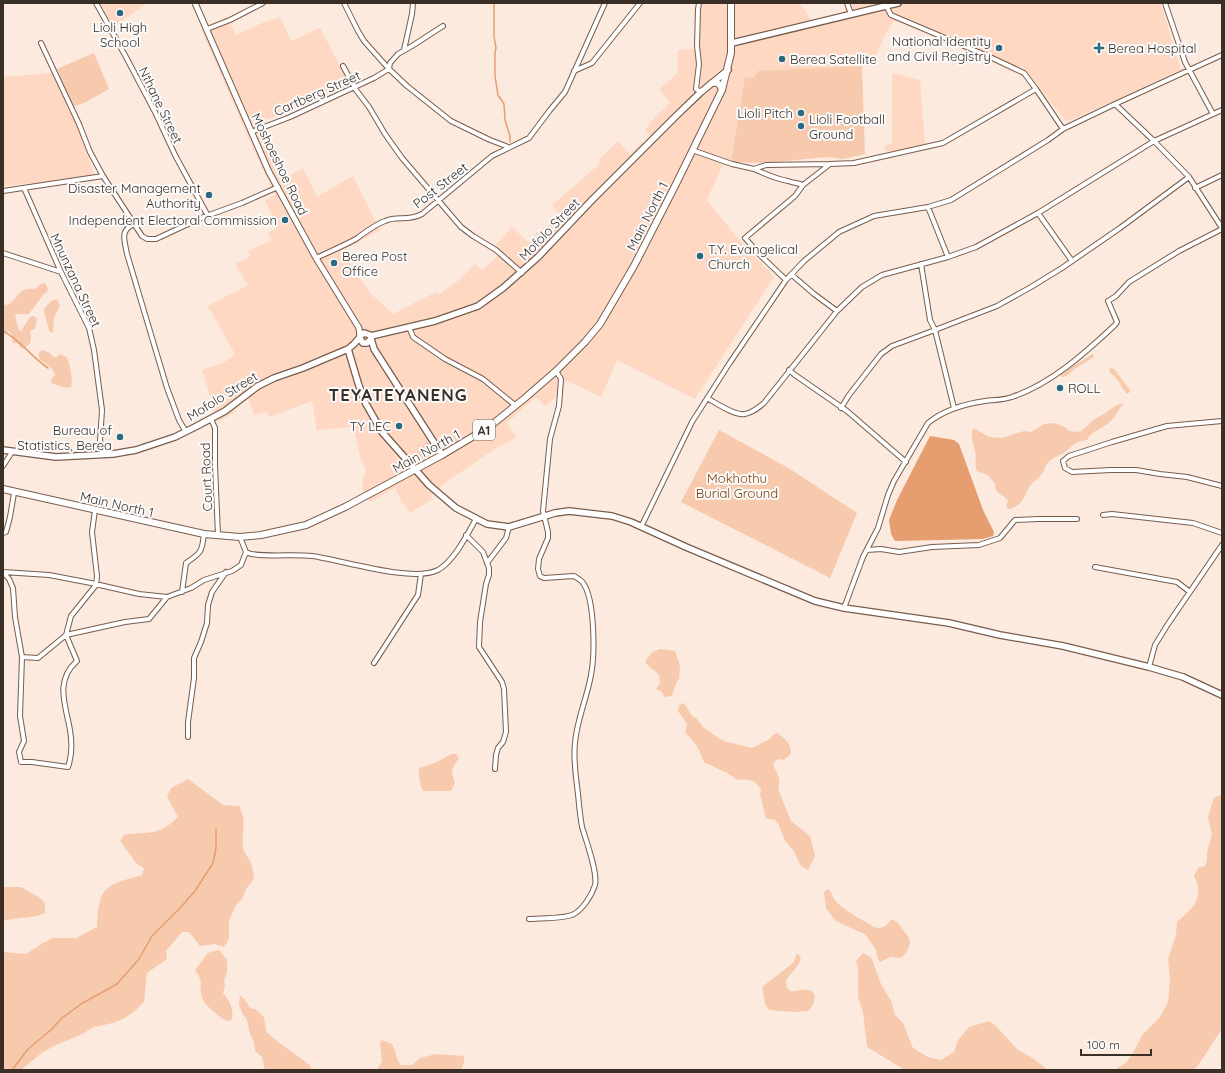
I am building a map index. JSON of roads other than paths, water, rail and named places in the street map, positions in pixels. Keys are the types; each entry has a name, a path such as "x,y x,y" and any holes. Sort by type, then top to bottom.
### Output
{"main road":[{"name":"Main North 1","path":"3,490 204,534 240,537 261,535 306,525 360,500 442,455 489,427 516,406 556,371 585,342 600,324 634,266 722,90 728,70 732,43 731,3"},
{"path":"732,43 898,3"},
{"name":"Mofolo Street","path":"3,450 56,456 105,454 127,452 162,442 186,432 225,411 258,386 286,372 303,368 348,349 365,338 435,321 478,306 522,273 597,195 701,92 728,70"},
{"path":"712,83 717,82 720,84 722,90"},
{"name":"Moshoeshoe Road","path":"365,338 374,349 442,455"},
{"path":"348,349 366,404 382,432 428,486 449,504 487,524 510,527 544,516 569,511 612,516 815,601 844,608 949,623 1000,635 1063,646 1149,666 1183,677 1222,695"}],"street":[{"name":"Nthane Street","path":"96,3 155,112 174,155 208,216"},
{"name":"Moshoeshoe Road","path":"195,3 251,132 278,187 316,258 365,338"},
{"path":"207,29 230,20 263,3"},
{"path":"344,3 364,41 389,69 407,86 451,120 508,148"},
{"path":"404,50 413,3"},
{"name":"Post Street","path":"316,258 353,240 383,221 391,218 414,218 422,214 492,156 529,138 565,92 604,3"},
{"path":"574,72 592,63 640,3"},
{"path":"699,3 697,46 699,64 696,89 701,92"},
{"path":"847,3 851,14"},
{"path":"1165,3 1184,62 1213,114"},
{"path":"886,6 892,15 1024,73 1063,129"},
{"path":"389,69 392,59 442,26"},
{"path":"41,43 79,124 90,152 103,176 142,236 147,239 156,239 278,187"},
{"path":"641,527 692,422 786,280 804,261 839,232 874,216 928,207 951,200 1048,140 1063,129 1222,55"},
{"path":"343,66 355,87 370,107 385,134 402,158 461,227 496,250 522,273"},
{"name":"Cartberg Street","path":"251,132 290,117 374,78 389,69"},
{"path":"754,168 766,165 854,162 943,143 1036,89"},
{"path":"844,608 859,567 878,528 894,480 928,423 954,408 984,401 1011,398 1046,380 1076,359 1115,326 1117,322 1108,301 1116,296 1129,282 1179,251 1222,229 1195,188 1189,176 1154,140 1115,104"},
{"path":"708,398 741,415 746,414 764,403 837,311 862,287 882,275 976,247 1038,213 1154,140 1222,110"},
{"path":"692,150 732,164 754,168 765,174 788,182 796,182 803,185"},
{"path":"786,280 745,238 795,196 803,185 830,164"},
{"path":"3,191 103,176"},
{"path":"841,408 881,354 892,346 997,306 1050,276 1120,228 1189,176"},
{"path":"1195,188 1222,176"},
{"name":"Mnunzana Street","path":"24,188 61,272 89,328 94,350 102,410 100,441 105,454"},
{"path":"928,207 948,256"},
{"path":"1038,213 1072,261"},
{"path":"134,224 125,230 124,237 127,254 167,388 179,420 186,432"},
{"path":"3,253 61,272"},
{"path":"922,264 930,320 935,330 954,408"},
{"path":"792,275 837,311"},
{"path":"409,327 413,337 445,359 483,379 516,406"},
{"path":"789,370 847,411 906,462"},
{"path":"529,919 573,915 582,907 595,885 595,875 582,825 574,763 578,721 591,676 594,642 592,614 586,589 579,579 569,575 544,578 540,576 538,569 539,559 548,538 548,532 542,511 550,439 557,418 560,399 561,379 556,371"},
{"name":"Court Road","path":"211,419 215,428 218,535"},
{"path":"1222,421 1167,426 1069,456 1063,461 1065,468 1072,472 1136,470 1187,477 1222,486"},
{"path":"3,466 12,452"},
{"path":"3,533 6,532 14,493"},
{"path":"3,572 9,579 13,588 15,617 22,657 20,716 24,741 19,752 21,762 68,767 71,746 70,730 62,695 65,678 71,667 77,661 66,635 70,616 96,585 97,576 92,532 96,510"},
{"path":"1103,515 1112,514 1193,523 1222,533"},
{"path":"867,550 881,549 899,552 932,547 979,545 1000,538 1015,520 1038,518 1076,519"},
{"path":"246,552 258,555 312,556 373,568 421,574 438,570 449,561 476,519"},
{"path":"487,563 506,538 510,527"},
{"path":"182,592 186,563 196,556 202,549 204,534"},
{"path":"466,535 482,552 487,563 489,576 486,584 480,622 479,647 502,682 504,689 506,732 503,742 498,748 496,754 495,769"},
{"path":"3,572 49,576 139,594 167,597 191,588 204,580 232,571 241,565 246,552 240,537"},
{"path":"1149,666 1155,645 1222,545"},
{"path":"1095,567 1177,582 1190,592"},
{"path":"188,737 188,722 194,678 194,658 207,623 208,605 212,592 227,572"},
{"path":"374,663 418,595 421,574"},
{"path":"22,657 38,658 66,635 125,622 149,619 167,597"}],"waterway":[{"path":"494,3 494,36 496,48 495,76 498,95 504,104 505,120 510,136 510,142"},
{"path":"3,331 15,339 48,368"},
{"path":"12,1070 28,1049 52,1029 62,1018 81,1004 117,984 139,959 152,936 195,891 213,863 216,848 216,829"}],"place":[{"name":"Lioli High School","path":"120,13"},
{"name":"National Identity and Civil Registry","path":"999,48"},
{"name":"Berea Hospital","path":"1099,48"},
{"name":"Berea Satellite","path":"782,59"},
{"name":"Lioli Pitch","path":"801,113"},
{"name":"Lioli Football Ground","path":"801,126"},
{"name":"Disaster Management Authority","path":"209,195"},
{"name":"Independent Electoral Commission","path":"285,220"},
{"name":"T.Y. Evangelical Church","path":"700,256"},
{"name":"Berea Post Office","path":"334,263"},
{"name":"ROLL","path":"1060,388"},
{"name":"TY LEC","path":"399,426"},
{"name":"Bureau of Statistics, Berea","path":"120,437"}],"district":[{"name":"TEYATEYANENG","path":"398,394"}],"park label":[{"name":"Mokhothu Burial Ground","path":"737,486"}]}
